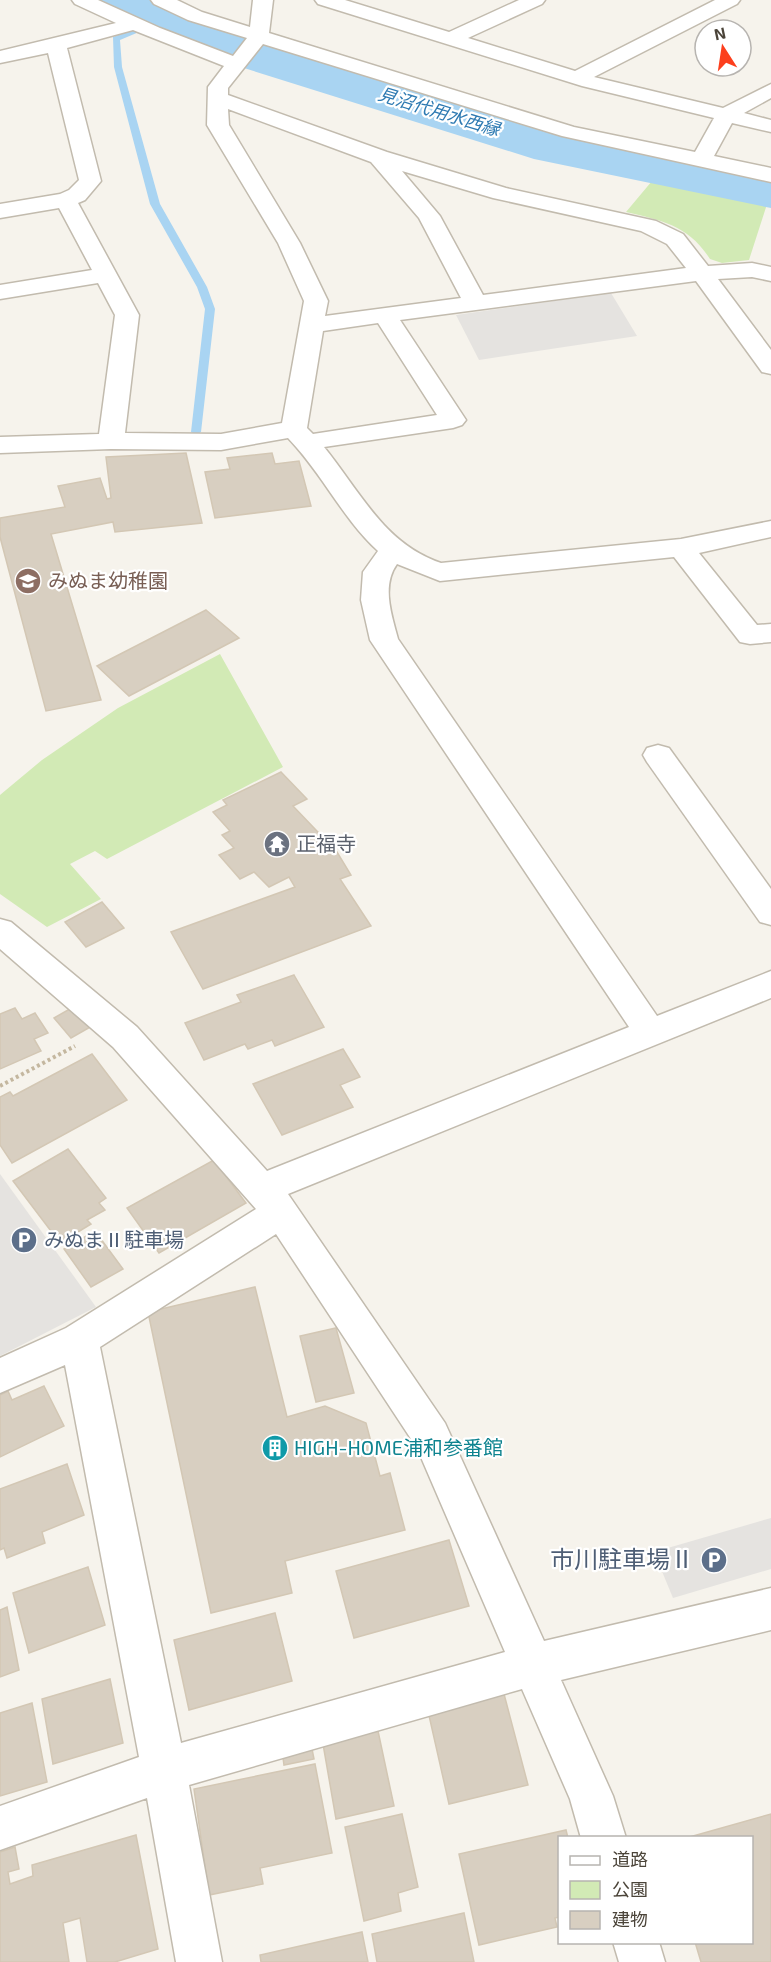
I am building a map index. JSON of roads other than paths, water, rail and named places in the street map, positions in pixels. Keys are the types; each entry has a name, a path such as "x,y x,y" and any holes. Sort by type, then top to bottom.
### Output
{"street":[{"path":"82,0 153,32 236,64"},
{"path":"161,0 195,16 549,126 771,175"},
{"path":"263,0 259,36 218,87 218,125 288,243 316,301 301,435 364,522 393,550 413,562 440,572 591,559 681,548 771,529"},
{"path":"328,0 577,78 771,126"},
{"path":"450,39 535,0"},
{"path":"577,78 730,0"},
{"path":"0,57 126,26 128,20"},
{"path":"0,211 66,200 77,195 90,181 56,45"},
{"path":"701,160 726,115 771,90"},
{"path":"218,98 380,158 501,193 648,226 675,239 771,367"},
{"path":"380,158 429,216 475,302"},
{"path":"66,200 126,315 111,441"},
{"path":"313,325 702,273 752,270 771,274"},
{"path":"0,292 104,275"},
{"path":"0,445 111,441 221,442 453,420 385,315"},
{"path":"681,548 750,635 771,633"},
{"path":"393,550 377,572 375,600 384,640 651,1033"},
{"path":"658,755 771,913"},
{"path":"0,931 125,1037 272,1200 431,1436 591,1796 603,1836"},
{"path":"0,1376 79,1340 272,1200 651,1033 771,984"},
{"path":"79,1340 165,1770 199,1962"},
{"path":"0,1827 165,1770 533,1665 771,1609"},
{"path":"637,1944 642,1962"}],"waterway":[{"name":"見沼代用水西縁","path":"116,0 214,42 553,148 771,191"},
{"path":"161,21 116,39 118,67 155,204 202,287 210,309 196,432"}],"place":[{"name":"みぬま幼稚園","path":"28,581"},
{"name":"正福寺","path":"277,844"},
{"name":"みぬまⅡ駐車場","path":"24,1240"},
{"name":"HIGH-HOME浦和参番館","path":"275,1448"},
{"name":"市川駐車場Ⅱ","path":"714,1560"}]}
